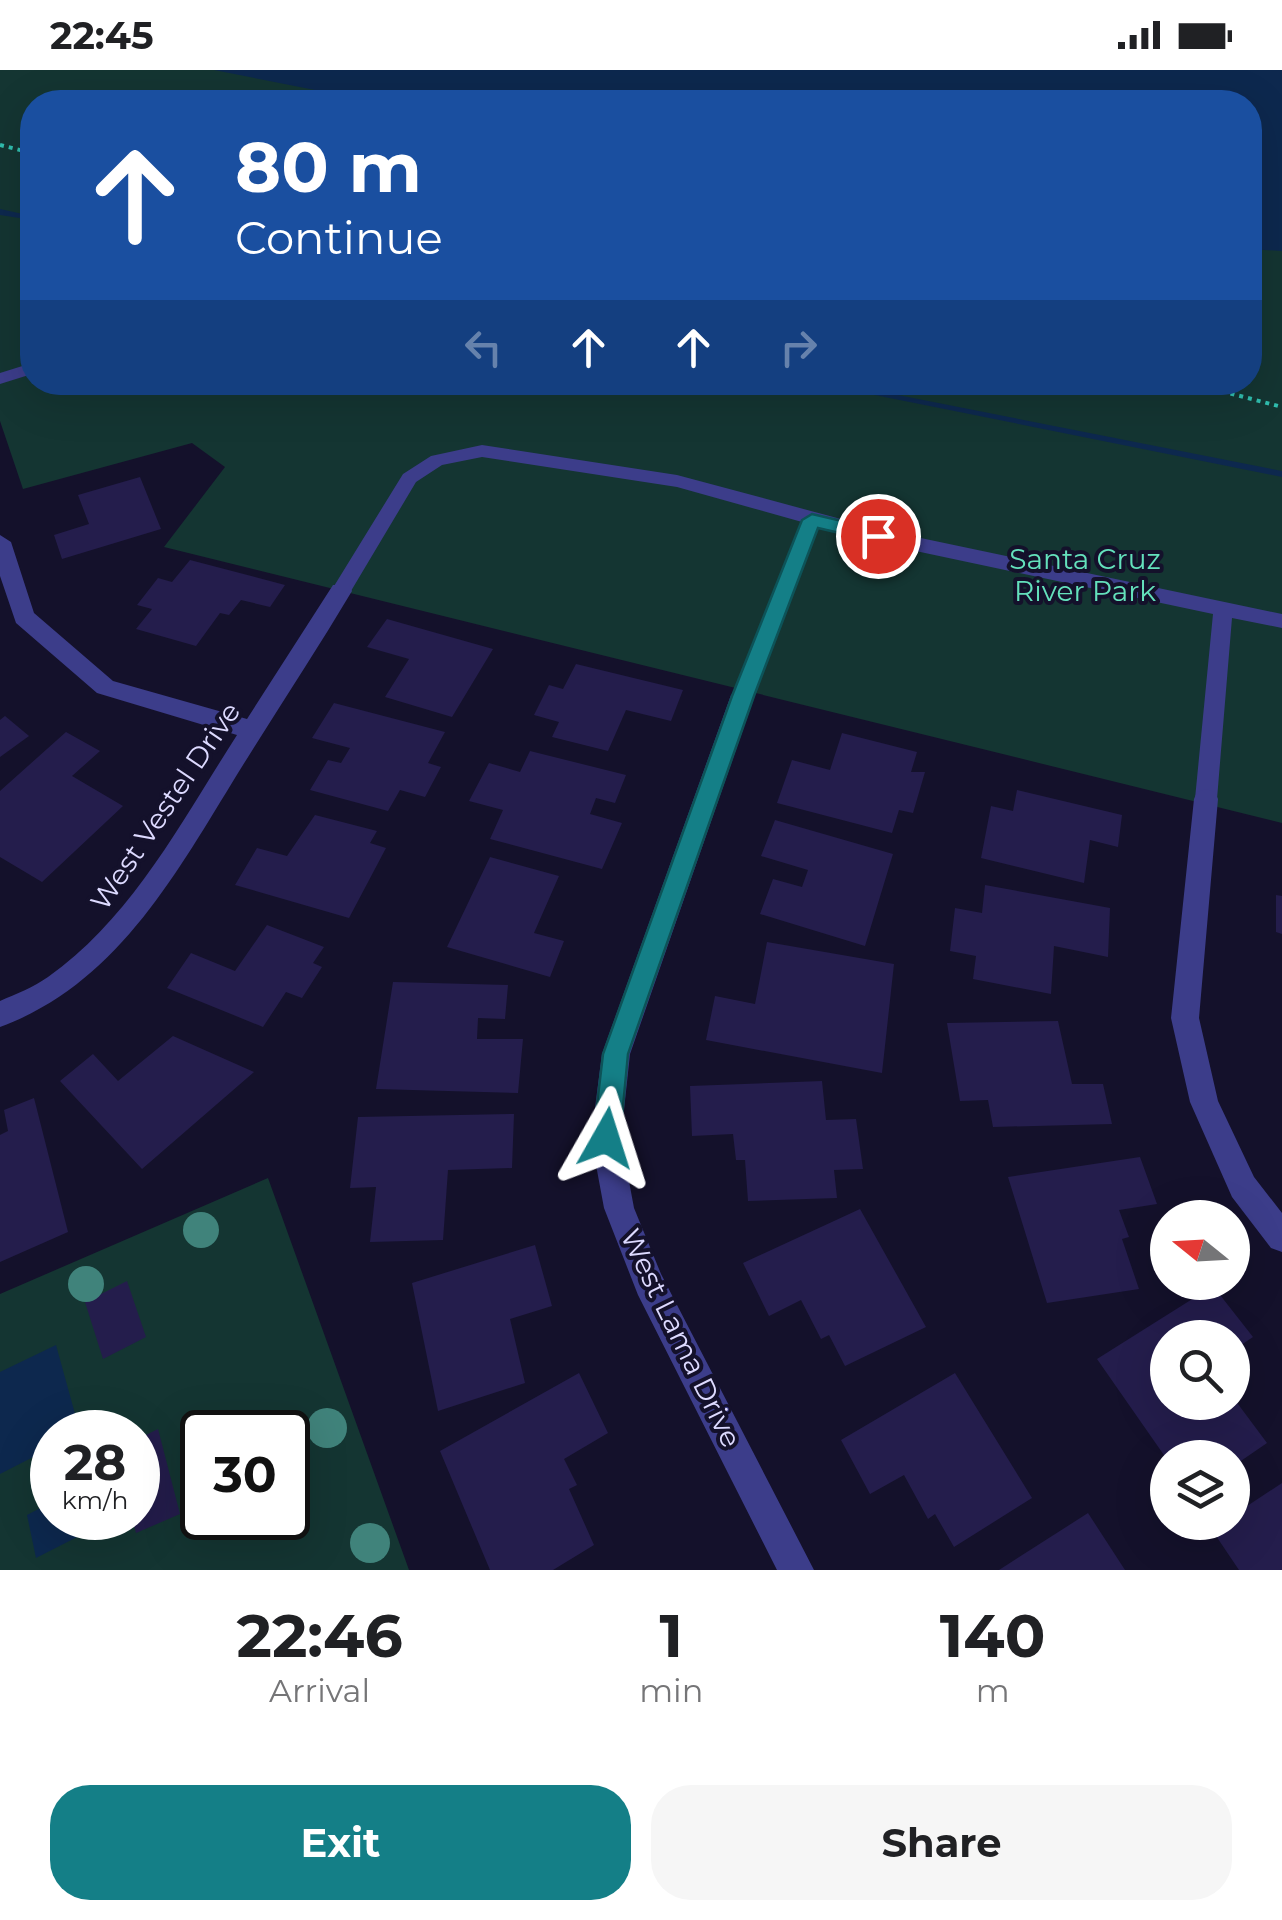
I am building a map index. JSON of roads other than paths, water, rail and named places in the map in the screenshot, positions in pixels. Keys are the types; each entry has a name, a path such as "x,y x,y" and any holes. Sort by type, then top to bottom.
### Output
{"street":[{"path":"0,542 24,616 105,687 253,730"},
{"name":"West Vestel Drive","path":"0,1015 56,987 108,944 162,873 342,591"},
{"name":"West Lama Drive","path":"743,696 616,1054 606,1138 619,1208 650,1284 796,1570"},
{"path":"1206,799 1185,1018 1204,1102 1242,1186 1282,1237"}],"lane":[{"path":"342,591 409,478 437,460 482,451 677,480 812,520 1282,622"},
{"path":"743,696 812,520"},
{"path":"1206,799 1223,609"}],"water":[{"path":"214,70 1282,70 1282,251 1262,250 1262,90 315,90"},
{"path":"56,1345 74,1410 30,1410 30,1459 0,1474 0,1372"},
{"path":"32,1540 71,1540 36,1558"}],"waterway":[{"path":"0,212 20,216"},
{"path":"880,395 1282,474"}],"park label":[{"name":"Santa Cruz River Park","path":"1085,575"}]}
